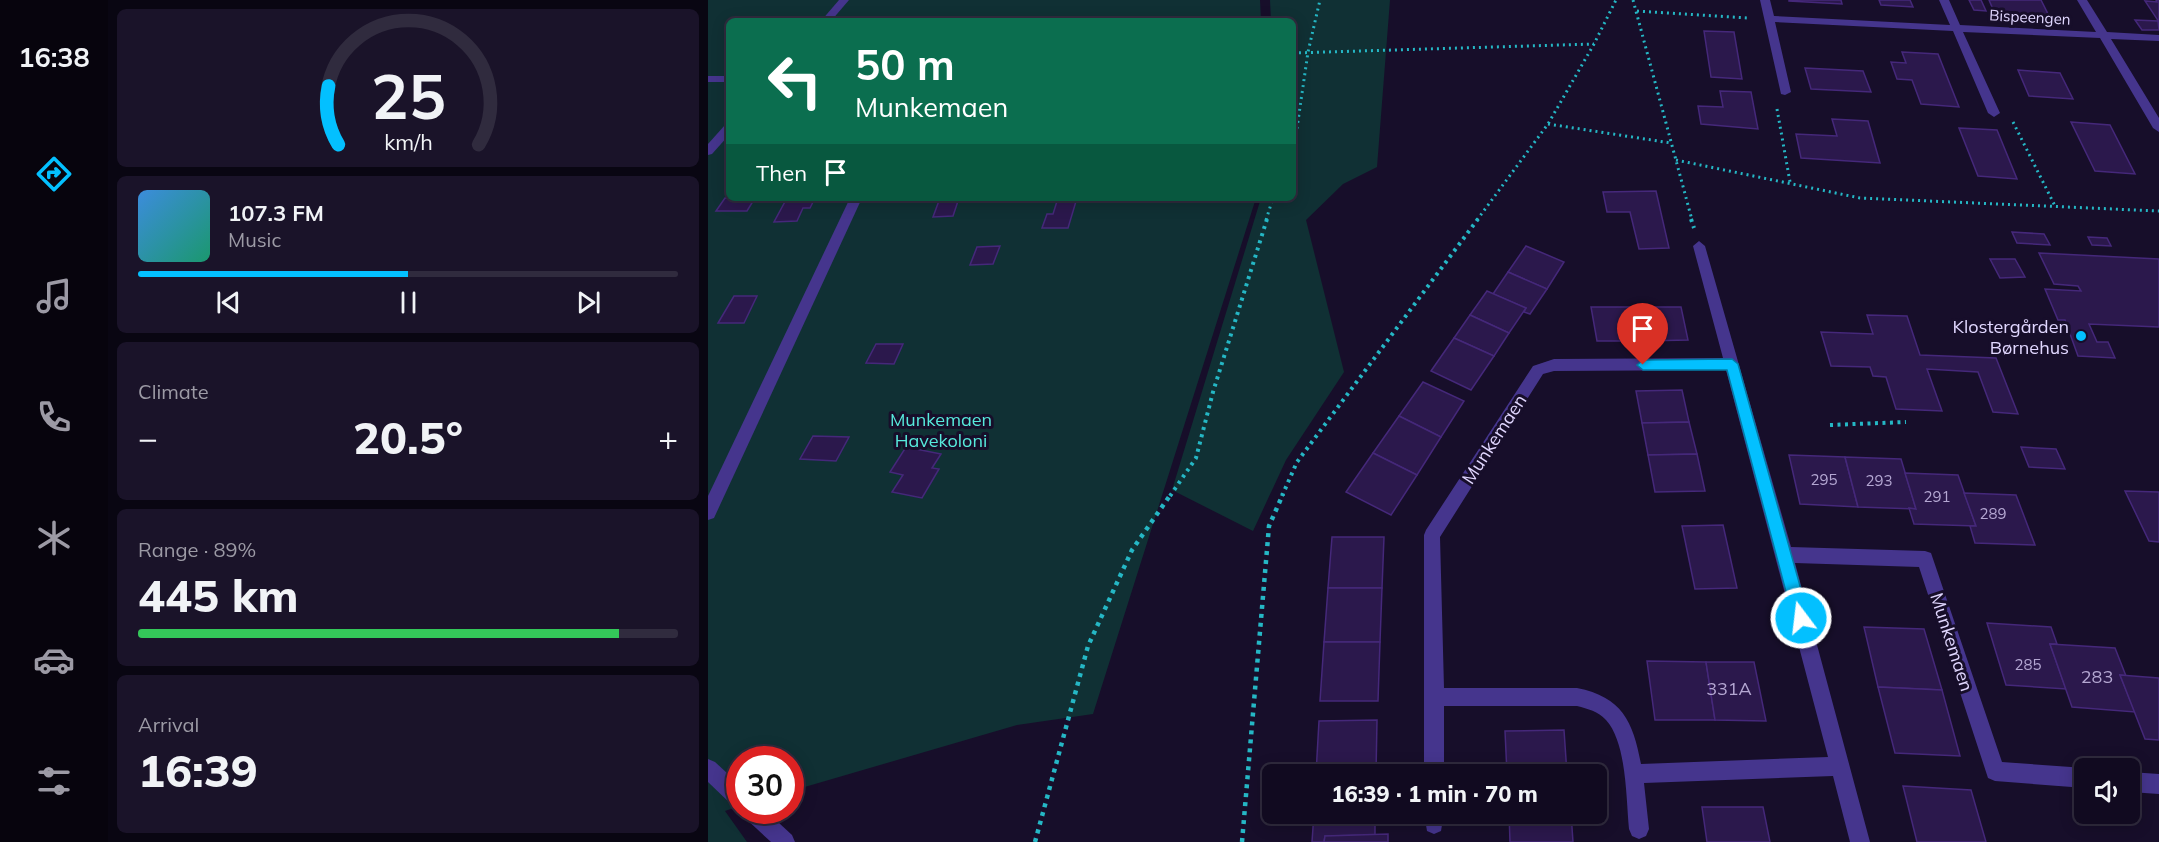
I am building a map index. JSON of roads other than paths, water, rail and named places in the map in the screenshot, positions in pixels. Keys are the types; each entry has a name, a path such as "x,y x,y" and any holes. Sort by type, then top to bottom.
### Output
{"street":[{"path":"829,18 844,0"},
{"path":"1765,0 1785,92"},
{"path":"1944,0 1994,113"},
{"name":"Bispeengen","path":"2082,0 2159,128"},
{"name":"Bispeengen","path":"1769,19 2159,38"},
{"path":"708,79 726,79"},
{"path":"708,151 726,131"},
{"path":"708,513 855,201"},
{"path":"1699,246 1785,555 1860,842"},
{"name":"Munkemaen","path":"1434,764 1432,535 1538,370 1554,365 1732,364"},
{"name":"Munkemaen","path":"1785,555 1925,559 1995,771 2074,777"},
{"path":"1435,697 1595,699 1613,714 1627,736 1639,829"},
{"path":"1633,774 1839,766"},
{"path":"708,769 726,786"},
{"path":"2140,783 2159,784"},
{"path":"766,824 785,842"}],"place":[{"name":"Klostergården Børnehus","path":"2081,336"}],"park label":[{"name":"Munkemaen Havekoloni","path":"941,429"}]}
